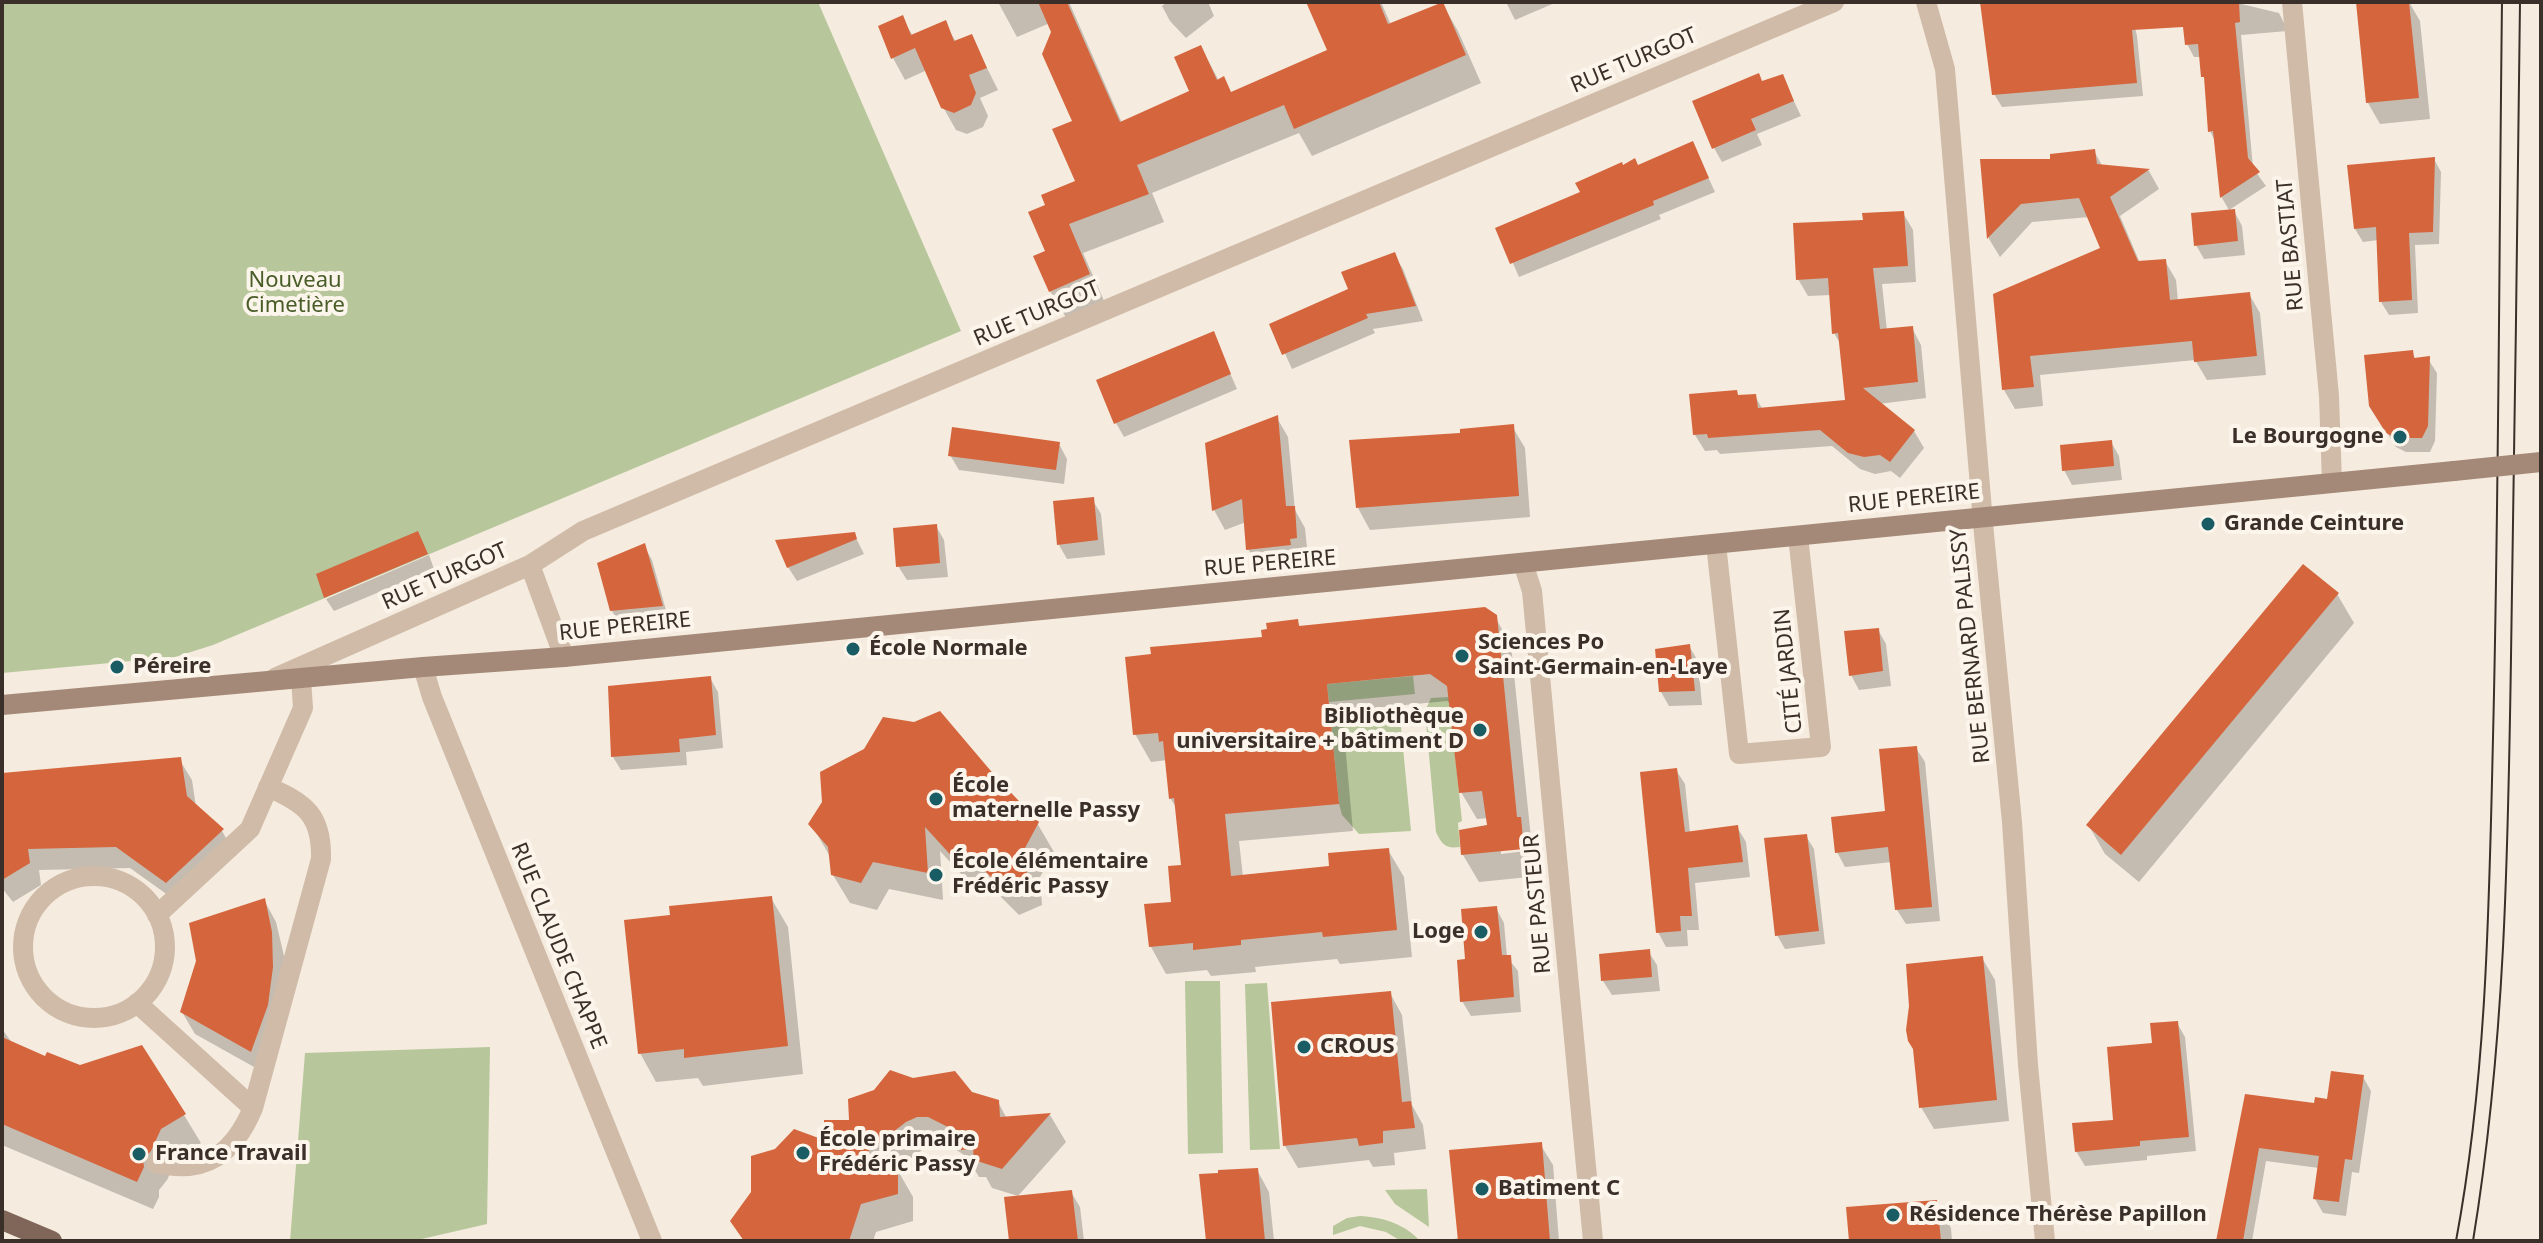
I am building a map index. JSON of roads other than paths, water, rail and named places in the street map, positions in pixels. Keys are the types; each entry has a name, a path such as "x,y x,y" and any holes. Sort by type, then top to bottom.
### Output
{"main road":[{"path":"2,1220 52,1241"}],"street":[{"name":"RUE TURGOT","path":"264,681 291,672 530,565 583,531 1834,2"},
{"name":"RUE BERNARD PALISSY","path":"1926,2 1945,69 2012,822 2028,1065 2045,1241"},
{"name":"RUE BASTIAT","path":"2292,2 2329,396 2332,483"},
{"name":"RUE PEREIRE","path":"2,705 564,657 2541,462"},
{"name":"CITÉ JARDIN","path":"1716,544 1739,754 1821,747 1798,536"},
{"name":"RUE PASTEUR","path":"1523,563 1532,591 1593,1241"},
{"path":"530,565 564,657"},
{"name":"RUE CLAUDE CHAPPE","path":"423,667 432,697 652,1241"},
{"path":"157,915 250,829 303,708 301,679"},
{"path":"156,1163 196,1165 219,1156 237,1139 253,1108 321,859 319,837 311,815 296,799 268,787"},
{"path":"105,877 126,884 145,898 157,915 164,936 162,967 152,988 137,1003 116,1015 95,1018 70,1014 41,995 29,976 23,951 28,920 43,898 56,887 82,878 105,877"},
{"path":"2,936 23,940"},
{"path":"137,1003 253,1108"}],"tram line":[{"path":"2456,1241 2474,1116 2488,927 2497,554 2502,2"},
{"path":"2473,1241 2492,1095 2506,877 2520,2"}],"place":[{"name":"Le Bourgogne","path":"2400,437"},
{"name":"Grande Ceinture","path":"2208,524"},
{"name":"École Normale","path":"853,649"},
{"name":"Sciences Po Saint-Germain-en-Laye","path":"1462,656"},
{"name":"Péreire","path":"117,667"},
{"name":"Bibliothèque universitaire + bâtiment D","path":"1480,730"},
{"name":"École maternelle Passy","path":"936,799"},
{"name":"École élémentaire Frédéric Passy","path":"936,875"},
{"name":"Loge","path":"1481,932"},
{"name":"CROUS","path":"1304,1047"},
{"name":"École primaire Frédéric Passy","path":"803,1153"},
{"name":"France Travail","path":"139,1154"},
{"name":"Batiment C","path":"1482,1189"},
{"name":"Résidence Thérèse Papillon","path":"1893,1215"}],"park label":[{"name":"Nouveau Cimetière","path":"295,294"}]}
